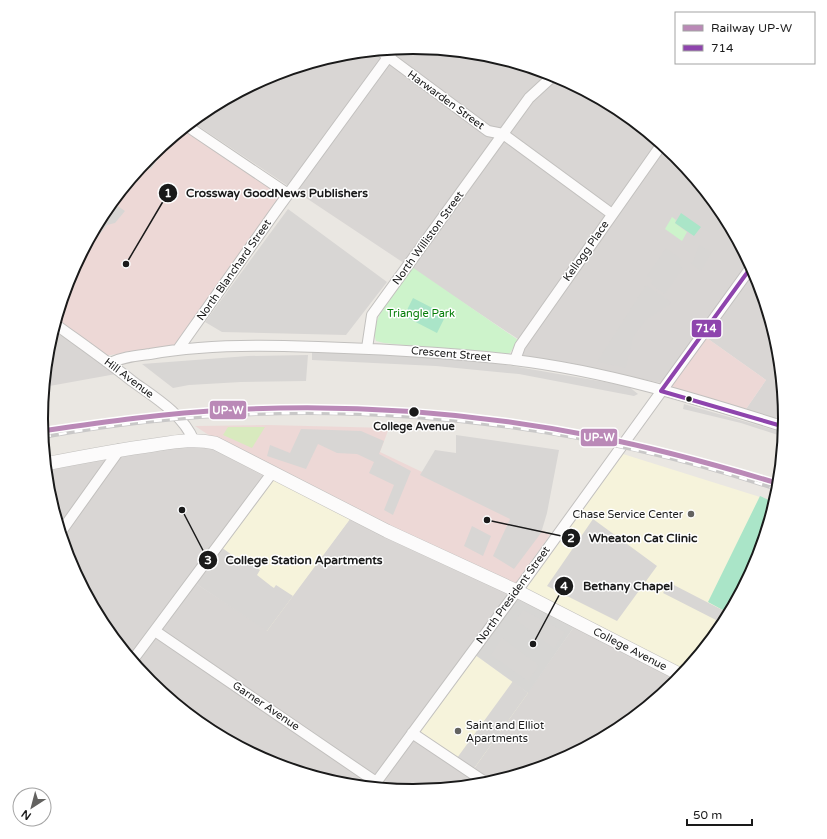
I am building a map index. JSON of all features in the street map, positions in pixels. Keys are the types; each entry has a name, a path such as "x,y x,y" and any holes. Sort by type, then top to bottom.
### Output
{"street":[{"name":"North Blanchard Street","path":"179,348 288,194 390,55"},
{"name":"Harwarden Street","path":"393,55 488,131 504,134 612,214"},
{"name":"North Williston Street","path":"367,348 372,315 529,98 548,80"},
{"path":"192,129 288,194"},
{"name":"Kellogg Place","path":"515,360 520,346 658,149"},
{"name":"North President Street","path":"376,783 747,272"},
{"name":"Hill Avenue","path":"60,327 169,409 186,428 194,441"},
{"name":"Crescent Street","path":"110,364 124,357 179,348 244,345 367,348 515,360 584,372 661,391 779,425"},
{"name":"College Avenue","path":"51,463 120,449 194,441 214,443 387,531 517,590 677,673"},
{"path":"64,527 120,449"},
{"path":"136,656 272,473"},
{"name":"Garner Avenue","path":"155,631 370,782"},
{"path":"412,733 480,779"}],"shaded area":[{"path":"414,54 461,57 508,66 531,73 575,92 617,116 654,145 672,161 688,179 717,216 730,237 746,268 661,383 595,369 521,358 527,345 197,125 231,103 296,73 319,66 366,57"},
{"path":"190,131 283,195 177,345 104,356 60,324 76,280 97,237 124,197 149,168 151,169 160,157"},
{"path":"160,157 151,169 149,168"},
{"path":"118,206 125,211 115,223 107,225 96,239"},
{"path":"288,209 387,282 346,335 222,332 205,322"},
{"path":"699,245 712,252 701,271 690,263 693,261"},
{"path":"666,248 681,259 678,264 683,268 665,294 651,284 653,280 647,276"},
{"path":"749,276 760,302 772,348 776,372 779,421 746,409 766,380 704,336"},
{"path":"646,285 671,302 669,305 645,321 633,337 626,368 597,362"},
{"path":"59,331 116,374 50,386"},
{"path":"704,336 766,380 746,409 667,389"},
{"path":"312,351 419,356 489,362 628,386 638,394 634,396 519,374 436,366 312,360"},
{"path":"308,355 306,381 241,382 189,385 173,388 142,364 248,356"},
{"path":"684,404 779,431 778,435 741,423 683,409"},
{"path":"268,425 389,428 380,452 538,527 550,535 514,586 221,443 195,426"},
{"path":"301,429 361,431 384,441 379,454 411,471 393,515 384,510 394,485 369,473 374,462 357,454 337,453 318,444 306,469 267,456 270,445 290,453"},
{"path":"456,435 559,450 547,513 541,533 514,569 493,556 510,519 420,475 435,450 456,453"},
{"path":"207,446 267,474 152,630 371,782 319,773 296,766 231,736 191,709 155,678 110,623 86,581 67,537 60,514 51,468 159,447"},
{"path":"623,454 770,500 760,537 730,602 703,642 675,675 521,596"},
{"path":"272,478 353,515 267,631 221,547"},
{"path":"353,515 509,592 376,778 159,630 195,583 267,630"},
{"path":"593,519 657,566 617,621 547,586"},
{"path":"472,526 491,536 483,556 464,546"},
{"path":"221,547 244,564 247,561 260,570 257,575 271,586 274,588 276,585 293,596 267,631 195,583"},
{"path":"670,583 724,611 709,634 716,620 663,593"},
{"path":"521,596 576,624 528,693 474,654"},
{"path":"523,610 565,632 554,648 516,620"},
{"path":"576,624 675,675 636,709 617,723 575,747 531,766 508,773 461,782 414,785 380,783 417,733 473,770"},
{"path":"502,638 539,665 528,681 491,655"},
{"path":"474,654 528,693 473,770 417,733"},
{"path":"513,681 528,693 473,770 457,758"}],"green space":[{"path":"681,213 701,227 694,236 675,223"},
{"path":"672,217 676,220 675,223 687,232 682,241 665,229"},
{"name":"Triangle Park","path":"412,267 518,340 510,353 505,355 376,341 375,332 381,312 386,302"},
{"path":"413,298 446,315 437,333 404,316"},
{"path":"228,427 265,427 252,448 223,435"},
{"path":"760,496 770,500 760,537 730,602 724,611 708,602"}],"railway":[{"path":"49,436 136,423 228,415 321,413 414,417 507,427 599,442 689,463 772,488"}],"rail line":[{"name":"UP-W","path":"48,430 112,421 205,411 274,408 321,408 414,412 506,422 598,437 690,458 773,482"}],"transit line":[{"name":"714","path":"661,391 747,272"},
{"name":"714","path":"661,391 779,425"}],"place":[{"name":"Crossway GoodNews Publishers","path":"126,264"},
{"name":"College Avenue","path":"414,412"},
{"name":"College Station Apartments","path":"182,510"},
{"name":"Chase Service Center","path":"691,514"},
{"name":"Wheaton Cat Clinic","path":"487,520"},
{"name":"Bethany Chapel","path":"533,644"},
{"name":"Saint and Elliot Apartments","path":"458,731"}]}
